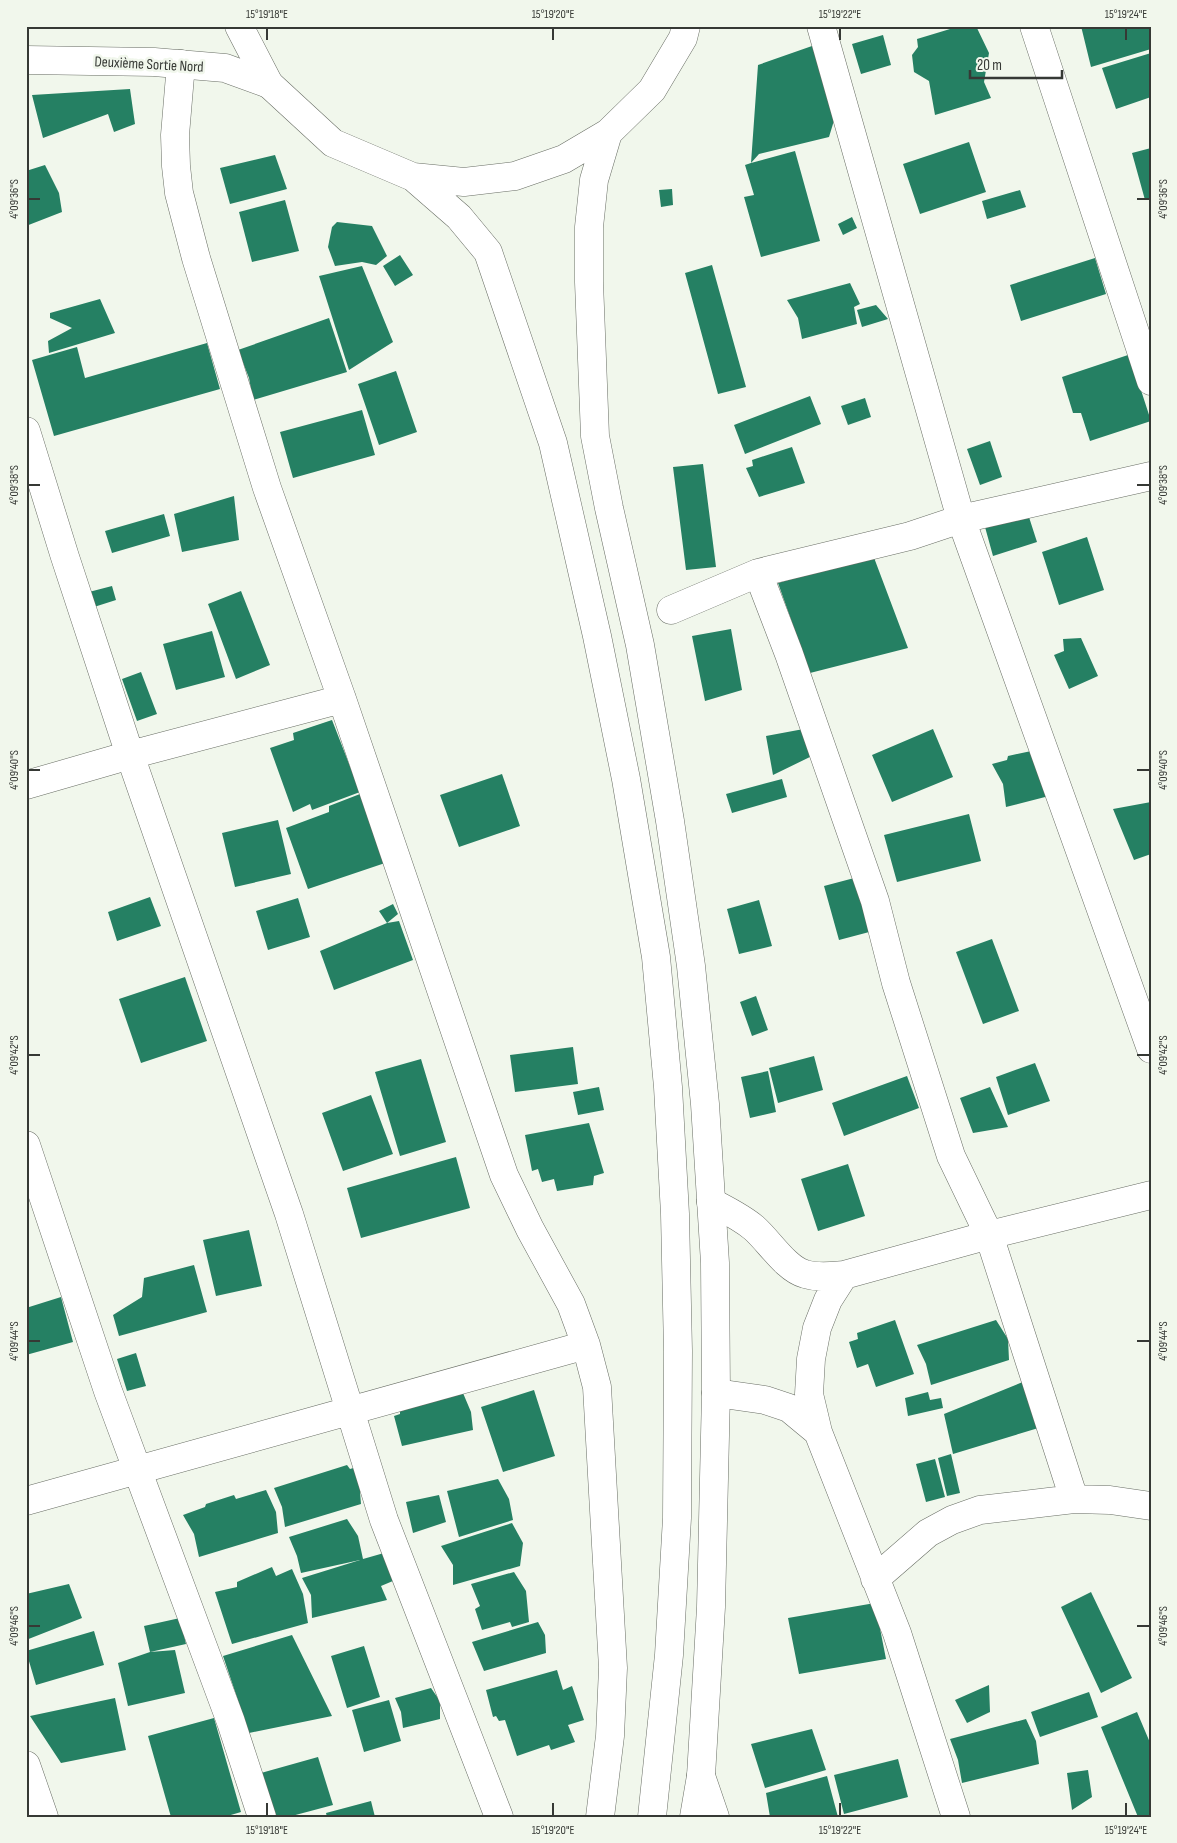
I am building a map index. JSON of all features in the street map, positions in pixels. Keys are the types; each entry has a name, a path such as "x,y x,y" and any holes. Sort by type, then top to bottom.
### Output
{"main road":[{"path":"239,26 270,84 333,143 413,177 464,182 515,176 564,159 608,133 652,90 682,38 686,26"},
{"path":"822,26 961,519 1151,1050"},
{"path":"1034,26 1151,381"},
{"name":"Deuxième Sortie Nord","path":"26,60 154,62 225,68 270,84"},
{"path":"181,64 174,135 176,166 184,213 267,488 342,699 504,1175 530,1229 571,1304 586,1345 597,1387 613,1668 610,1736 600,1817"},
{"path":"608,133 594,180 589,227 589,282 595,436 640,645 670,821 691,966 705,1104 715,1263 716,1394 711,1607 701,1776 694,1817"},
{"path":"413,177 459,217 488,252 552,443 597,636 622,760 656,957 672,1155 678,1351 677,1518 669,1655 652,1817"},
{"path":"26,431 130,755 288,1214 384,1520 499,1817"},
{"path":"671,610 758,573 910,536 961,519 1151,476"},
{"path":"758,573 789,654 875,901 896,983 951,1156 989,1235 1074,1499"},
{"path":"26,785 130,755 342,699"},
{"path":"26,1145 108,1391 231,1722 262,1817"},
{"path":"711,1202 735,1214 754,1228 786,1262 804,1274 821,1276 844,1275 989,1235 1151,1195"},
{"path":"844,1275 828,1300 817,1328 811,1358 809,1394 818,1432 897,1633 956,1817"},
{"path":"26,1501 586,1345"},
{"path":"716,1394 765,1400 789,1408 818,1432"},
{"path":"875,1579 928,1533 952,1520 980,1510 1074,1499 1110,1500 1151,1506"},
{"path":"26,1765 44,1817"},
{"path":"701,1776 715,1817"}],"building":[{"path":"960,26 976,26 989,53 984,82 991,98 935,115 929,81 914,72 912,55 918,47 917,39"},
{"path":"1081,26 1151,26 1151,49 1091,67"},
{"path":"883,35 891,65 861,74 852,44"},
{"path":"812,46 836,114 829,137 759,154 751,163 758,65"},
{"path":"1151,53 1151,97 1116,109 1102,68"},
{"path":"130,89 135,124 114,132 108,114 43,138 32,95"},
{"path":"969,142 986,192 920,214 903,164"},
{"path":"1151,148 1151,199 1145,200 1132,153"},
{"path":"795,151 820,241 761,257 744,197 754,195 745,165"},
{"path":"275,155 287,189 230,204 220,168"},
{"path":"45,165 59,193 62,212 26,226 26,171"},
{"path":"672,189 673,205 661,207 659,190"},
{"path":"1020,190 1026,207 987,219 982,201"},
{"path":"285,200 299,251 252,262 239,212"},
{"path":"852,217 857,228 843,235 838,224"},
{"path":"337,222 372,226 387,256 376,265 362,262 335,266 328,247 332,227"},
{"path":"400,255 413,275 395,286 383,266"},
{"path":"1095,258 1106,294 1021,321 1010,285"},
{"path":"712,265 746,387 718,394 685,273"},
{"path":"362,266 393,342 349,370 319,276"},
{"path":"850,283 860,304 854,307 857,324 802,339 798,318 787,300"},
{"path":"100,299 115,333 49,353 48,341 72,328 50,318 50,313"},
{"path":"876,305 888,319 862,327 857,310"},
{"path":"329,318 347,372 253,400 249,378 238,350"},
{"path":"207,343 220,389 54,436 32,360 77,347 85,378"},
{"path":"1140,351 1139,384 1151,421 1090,441 1081,413 1073,413 1062,377"},
{"path":"396,371 417,432 379,445 358,384"},
{"path":"810,396 821,424 745,454 734,425"},
{"path":"865,398 871,417 848,425 841,406"},
{"path":"362,410 375,455 293,478 280,432"},
{"path":"990,441 1002,477 980,485 967,449"},
{"path":"792,447 805,483 759,497 746,468 753,466 752,460"},
{"path":"703,464 716,567 686,570 673,467"},
{"path":"234,496 239,540 182,552 174,514"},
{"path":"164,514 170,536 112,553 105,531"},
{"path":"1028,514 1037,542 993,556 985,527"},
{"path":"1087,537 1104,590 1059,605 1042,552"},
{"path":"873,555 908,648 810,673 778,583"},
{"path":"112,586 116,600 94,607 89,592"},
{"path":"241,591 270,665 236,679 208,604"},
{"path":"731,629 742,690 705,701 692,636"},
{"path":"212,631 225,677 176,690 163,644"},
{"path":"1081,638 1098,676 1069,689 1054,655 1064,651 1063,639"},
{"path":"141,672 157,714 137,721 122,679"},
{"path":"332,720 360,792 312,810 310,804 293,812 270,748 294,740 293,733"},
{"path":"809,728 814,755 773,775 766,736"},
{"path":"933,729 953,777 892,802 872,755"},
{"path":"1036,750 1049,796 1006,807 1003,784 992,764 1007,760 1008,756"},
{"path":"502,774 520,826 459,847 440,795"},
{"path":"782,779 787,797 732,813 726,794"},
{"path":"360,794 388,862 308,889 286,828 329,812 329,806"},
{"path":"1151,802 1151,854 1134,860 1113,809"},
{"path":"969,814 981,861 897,882 884,835"},
{"path":"278,820 291,874 235,887 222,833"},
{"path":"858,877 873,931 839,940 824,886"},
{"path":"150,897 161,926 117,941 108,912"},
{"path":"298,898 310,937 268,950 256,911"},
{"path":"759,900 772,946 739,954 727,909"},
{"path":"393,904 398,914 387,923 379,911"},
{"path":"399,921 413,960 334,990 320,951 387,923"},
{"path":"992,939 1019,1011 983,1024 956,952"},
{"path":"185,977 207,1041 141,1063 119,999"},
{"path":"756,996 768,1030 752,1036 740,1002"},
{"path":"573,1047 578,1084 515,1092 510,1055"},
{"path":"814,1056 823,1090 778,1103 769,1068"},
{"path":"421,1059 446,1142 400,1156 375,1072"},
{"path":"1035,1063 1050,1101 1008,1115 996,1077"},
{"path":"768,1071 776,1112 750,1118 741,1077"},
{"path":"907,1076 919,1108 844,1136 832,1103"},
{"path":"599,1087 604,1110 578,1115 573,1092"},
{"path":"990,1087 1008,1127 973,1133 960,1098"},
{"path":"371,1095 393,1154 343,1171 322,1113"},
{"path":"589,1123 604,1173 594,1176 593,1185 557,1191 554,1179 542,1182 538,1169 532,1171 525,1135"},
{"path":"456,1157 470,1208 361,1238 347,1188"},
{"path":"848,1164 865,1216 818,1231 801,1179"},
{"path":"249,1230 262,1286 216,1296 203,1240"},
{"path":"194,1265 207,1312 119,1336 113,1315 142,1297 144,1278"},
{"path":"61,1297 73,1342 26,1355 26,1308"},
{"path":"895,1320 914,1374 876,1387 868,1364 857,1368 849,1342 858,1339 857,1333"},
{"path":"996,1320 1008,1339 1009,1360 931,1385 926,1364 917,1345"},
{"path":"136,1353 146,1386 127,1391 117,1359"},
{"path":"1030,1379 1045,1426 953,1454 944,1414"},
{"path":"534,1390 555,1456 503,1472 481,1407"},
{"path":"928,1392 930,1400 941,1398 943,1408 908,1416 905,1398"},
{"path":"463,1393 471,1412 473,1430 402,1446 394,1416 400,1414 400,1409"},
{"path":"951,1454 960,1493 947,1496 938,1458"},
{"path":"935,1459 945,1497 926,1502 916,1464"},
{"path":"347,1465 350,1469 360,1466 368,1490 360,1492 361,1504 285,1527 282,1507 274,1488"},
{"path":"498,1479 509,1499 513,1520 459,1537 447,1491"},
{"path":"266,1490 276,1512 278,1533 199,1557 194,1534 183,1515 205,1507 206,1504 234,1495 236,1499"},
{"path":"439,1495 446,1522 413,1533 406,1502"},
{"path":"347,1519 358,1536 363,1559 391,1551 400,1578 381,1586 387,1600 312,1618 311,1595 302,1578 360,1560 301,1573 297,1556 289,1537"},
{"path":"512,1523 523,1543 520,1566 453,1585 453,1565 441,1546"},
{"path":"272,1567 276,1576 292,1569 303,1594 308,1623 232,1644 215,1592 237,1587 237,1582"},
{"path":"514,1572 526,1591 529,1622 512,1627 510,1622 482,1630 475,1609 480,1606 471,1584"},
{"path":"69,1584 82,1618 26,1640 26,1594"},
{"path":"1091,1592 1132,1678 1101,1693 1061,1607"},
{"path":"875,1603 886,1659 799,1674 788,1618"},
{"path":"180,1618 186,1644 150,1652 144,1626"},
{"path":"538,1622 545,1635 546,1653 484,1671 472,1642"},
{"path":"94,1631 104,1665 36,1685 26,1651"},
{"path":"292,1635 332,1716 249,1733 223,1656"},
{"path":"364,1646 380,1697 347,1708 331,1656"},
{"path":"175,1650 185,1693 128,1706 118,1663 150,1652"},
{"path":"557,1670 563,1690 572,1686 584,1720 568,1725 575,1742 551,1750 549,1745 517,1756 505,1720 499,1721 496,1716 493,1717 486,1690"},
{"path":"989,1685 990,1712 967,1723 955,1700"},
{"path":"431,1688 440,1701 440,1719 403,1728 401,1712 395,1698"},
{"path":"1089,1692 1098,1717 1040,1737 1031,1712"},
{"path":"115,1698 126,1750 61,1763 30,1716"},
{"path":"389,1700 401,1741 364,1752 352,1710"},
{"path":"1137,1712 1151,1745 1151,1817 1138,1817 1101,1727"},
{"path":"214,1718 241,1812 224,1817 171,1817 148,1736"},
{"path":"1026,1719 1036,1741 1039,1764 962,1783 958,1760 950,1739"},
{"path":"812,1729 826,1770 765,1788 751,1744"},
{"path":"318,1757 333,1805 288,1817 275,1817 261,1773"},
{"path":"898,1759 908,1797 844,1814 834,1775"},
{"path":"1088,1770 1092,1797 1072,1810 1067,1773"},
{"path":"827,1776 838,1817 770,1817 766,1793"},
{"path":"371,1801 375,1817 327,1817 326,1813"}]}
